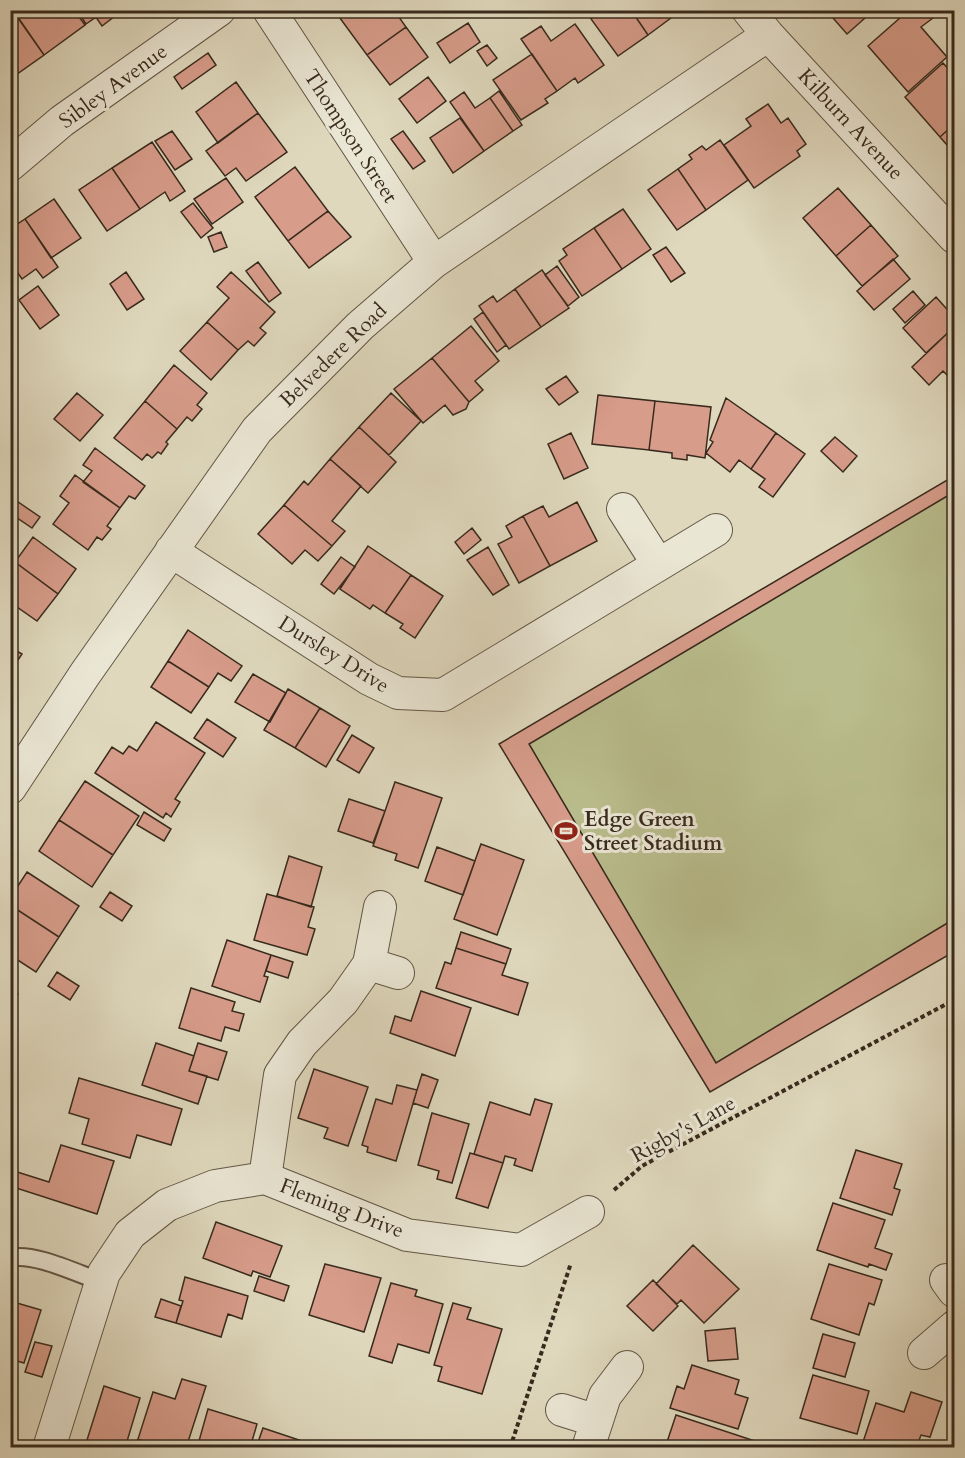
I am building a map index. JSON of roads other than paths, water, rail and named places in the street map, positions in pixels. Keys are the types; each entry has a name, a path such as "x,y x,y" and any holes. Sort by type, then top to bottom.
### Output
{"street":[{"name":"Sibley Avenue","path":"10,165 62,121 219,10"},
{"name":"Thompson Street","path":"269,10 434,262"},
{"name":"Kilburn Avenue","path":"748,10 768,35 954,237"},
{"name":"Belvedere Road","path":"10,788 85,674 257,430 360,326 434,262 768,35"},
{"path":"623,509 658,564"},
{"name":"Dursley Drive","path":"171,551 369,679 398,693 443,695 716,530"},
{"name":"Fleming Drive","path":"265,1178 280,1075 302,1043 343,1000 384,969 380,907"},
{"name":"Fleming Drive","path":"49,1448 104,1273 130,1234 167,1205 215,1186 265,1178 407,1235 522,1251 588,1212"},
{"path":"924,1353 954,1327"},
{"path":"562,1410 592,1434 605,1396 627,1367"}],"lane":[{"path":"10,1258 19,1256 37,1259 102,1282"}],"place":[{"name":"Edge Green Street Stadium","path":"566,831"}]}
